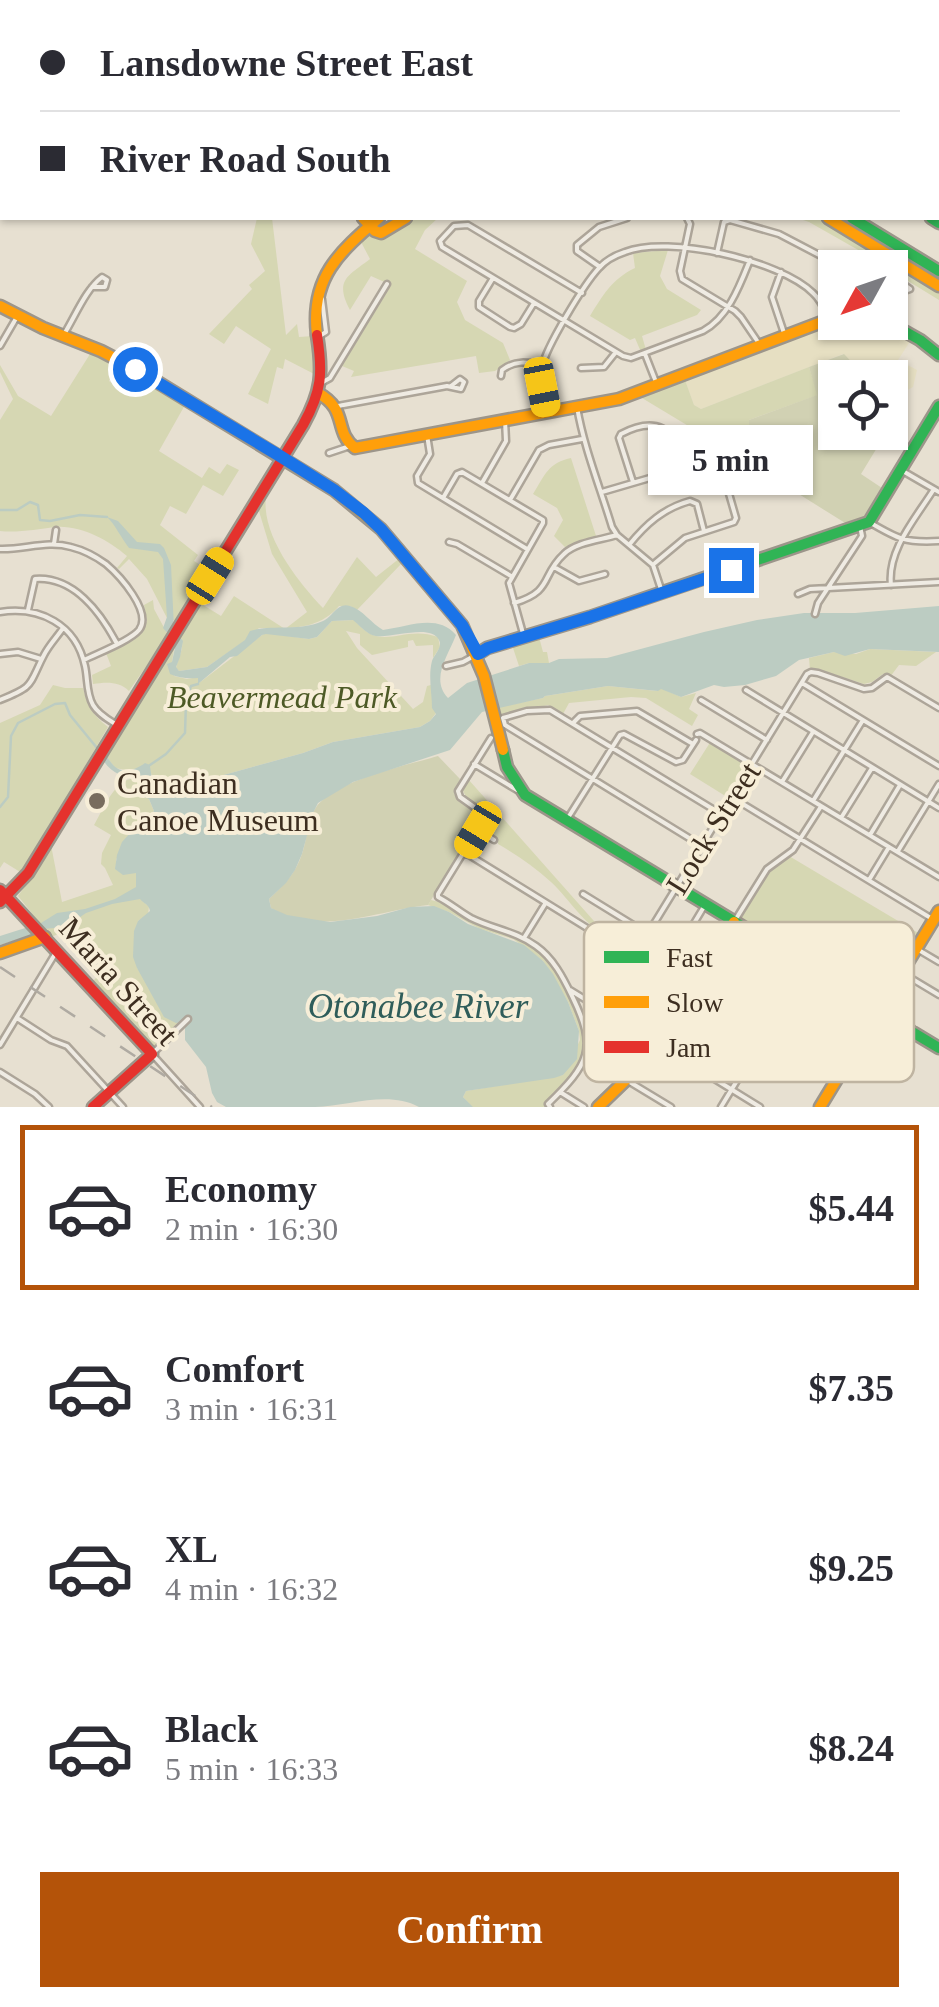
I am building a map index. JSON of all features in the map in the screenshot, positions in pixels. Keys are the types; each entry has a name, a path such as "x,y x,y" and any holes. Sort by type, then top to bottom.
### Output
{"main road":[{"path":"2,896 28,873 284,458 319,388 322,356 314,314 326,270 370,220 375,231 382,233 403,220"},
{"path":"831,220 939,286"},
{"path":"855,220 939,271"},
{"path":"0,308 135,369 284,458 370,519 462,625 478,654 509,781 566,821 734,922"},
{"path":"319,388 338,406 345,440 355,448 618,399 818,323"},
{"path":"908,333 939,356"},
{"path":"478,654 865,524 937,412"},
{"name":"Maria Street","path":"2,896 30,920 152,1054"},
{"path":"914,951 936,916"},
{"path":"0,953 43,934"},
{"path":"914,1033 939,1048"},
{"path":"93,1107 152,1054"},
{"path":"598,1107 625,1082"},
{"path":"820,1107 833,1082"}],"street":[{"path":"600,267 577,251 577,244 599,227 621,220"},
{"path":"688,220 682,279 741,317 760,346"},
{"path":"717,253 724,222 730,220 779,234 818,254"},
{"path":"582,294 475,228 461,224 448,230 440,241 442,247 492,278 631,358 709,329 728,308 750,260"},
{"path":"547,412 542,365 551,344 600,267 618,255 634,249 686,249 750,260 780,272 818,299"},
{"path":"780,272 772,297 785,336"},
{"path":"492,278 479,301 480,309 514,328 534,303"},
{"path":"319,388 330,378 387,284"},
{"path":"63,336 92,287"},
{"path":"0,346 18,317"},
{"path":"581,368 604,367 616,352"},
{"path":"644,354 658,385"},
{"path":"501,376 512,363 542,365"},
{"path":"338,406 452,386"},
{"path":"576,407 582,438 612,527 653,565 663,593"},
{"path":"482,483 506,442 505,420"},
{"path":"602,492 684,468 687,463 676,437 650,424 620,434 633,482"},
{"path":"427,434 430,454 418,483 527,549"},
{"path":"510,500 540,450 582,438"},
{"path":"329,453 350,446"},
{"path":"653,565 685,538 734,522 721,466"},
{"path":"890,585 890,565 936,491 902,470"},
{"path":"443,498 462,472 542,520 508,583 524,637"},
{"path":"629,545 670,507 690,500 697,504 704,531"},
{"path":"815,614 818,602 862,536 865,524 902,541 939,542"},
{"path":"54,544 56,530"},
{"path":"514,602 536,595 569,550 617,535"},
{"path":"449,542 511,576"},
{"path":"0,549 54,544 71,547 92,555 114,572 133,595 140,608 139,630 84,660"},
{"path":"554,568 580,581 605,574"},
{"path":"28,610 35,579 51,580 79,594 95,609 117,644"},
{"path":"798,594 810,589 939,582"},
{"path":"0,612 28,610 63,628 84,660 91,703 118,726"},
{"path":"0,700 28,686 35,678 42,659 63,628"},
{"path":"0,654 18,652 42,659"},
{"path":"446,666 478,654"},
{"name":"Lock Street","path":"655,922 807,674 818,673 864,688 872,688 887,677 939,708"},
{"path":"802,683 939,766"},
{"path":"746,690 939,808"},
{"path":"702,700 767,740"},
{"path":"702,846 505,725 504,716 550,710 722,814"},
{"path":"573,724 580,716 637,711 695,739"},
{"path":"813,801 863,720"},
{"path":"782,782 813,732"},
{"path":"566,821 620,734 676,762 683,760 701,734 939,877"},
{"path":"491,738 458,794 482,814 482,821 438,897 473,919 512,932 538,947 570,990 584,1025"},
{"path":"474,764 509,781"},
{"path":"841,818 872,768"},
{"path":"898,852 939,784"},
{"path":"870,834 900,785"},
{"path":"732,797 936,916"},
{"path":"734,922 766,869 790,853 821,806"},
{"path":"478,830 494,840"},
{"path":"869,880 889,847"},
{"path":"464,852 584,926"},
{"path":"583,894 626,922"},
{"path":"524,938 546,903"},
{"path":"695,922 705,905"},
{"path":"916,948 939,962"},
{"path":"0,1045 57,950"},
{"path":"914,979 939,995"},
{"path":"570,990 584,999"},
{"path":"17,1018 67,1046 123,1107"},
{"path":"152,1054 188,1019"},
{"name":"Maria Street","path":"152,1054 200,1107"},
{"name":"Lock Street","path":"549,1106 584,1060"},
{"path":"0,1072 49,1107"},
{"path":"630,1082 671,1107"},
{"path":"719,1082 760,1107"},
{"path":"721,1107 737,1082"},
{"path":"560,1092 584,1107"}],"shaded area":[{"path":"818,329 818,340 911,340 898,360 849,360 843,354 818,360 818,364 701,409 694,405 685,380"},
{"path":"908,365 917,370 913,387 908,390"}],"green space":[{"path":"257,220 272,220 286,335 297,324 299,337 313,336 318,376 285,359 283,369 277,367 268,404 248,394 271,349 236,326 224,344 209,334 265,271 251,244"},
{"path":"411,220 436,220 415,249 467,281 457,302 465,320 503,343 510,360 495,371 479,373 476,356 351,377 354,371 342,366 391,285 371,276 350,310 343,285 370,259 361,242 372,234 386,235"},
{"path":"803,220 824,220 873,250 858,250"},
{"path":"668,250 660,276 667,289 701,310 642,336 646,350 641,352 635,338 630,340 590,316 614,282 635,268 633,253"},
{"path":"908,271 939,290 939,300 908,281"},
{"path":"90,354 117,366 109,381 127,393 138,377 185,405 159,451 202,478 209,467 220,474 227,464 239,470 223,496 203,485 186,514 170,506 160,525 198,555 194,561 207,569 176,621 167,618 147,579 129,559 117,568 127,556 103,539 65,527 0,531 0,420 13,399 0,365 18,396 51,416"},
{"path":"844,354 850,360 828,360"},
{"path":"818,364 818,450 876,450 861,474 885,490 868,518 850,526 725,448 749,441 749,420 817,395 809,367"},
{"path":"809,367 818,395 749,420 750,441 725,448 637,395 685,380 694,405 701,409"},
{"path":"571,458 597,539 566,548 554,536 563,520 557,508 533,494 552,467"},
{"path":"266,497 275,542 323,608 357,557 376,577 400,558 402,563 357,610 339,606 313,624 286,628 307,612 272,554 258,508"},
{"path":"234,596 284,628 259,628 207,667 179,671 176,668 182,648 180,636 200,603 221,616"},
{"path":"153,600 168,635 129,691 117,684 93,684 92,675 111,666 106,653 139,634 147,621 144,605"},
{"name":"Beavermead Park","path":"354,620 380,637 419,633 438,637 440,647 433,658 433,645 416,646 413,640 408,641 408,647 372,655 360,645 360,634 346,631 413,709 423,702 427,686 431,685 436,713 430,721 420,727 333,742 202,781 172,797 157,797 149,769 115,768 106,756 175,643 174,676 198,677 199,683 266,633 309,639 317,637 332,621"},
{"path":"539,637 549,663 519,666 512,645"},
{"path":"870,649 936,652 916,666 899,665 890,677 883,674 864,684 810,670 809,658"},
{"path":"53,685 83,688 92,710 108,727 25,875 4,862 0,868 0,723 40,705"},
{"path":"608,686 657,691 661,688 681,697 696,693 689,709 698,715 692,726 646,698 631,697 569,703 563,714 548,705 501,717 498,707 545,696"},
{"path":"711,741 748,763 727,797 690,774"},
{"path":"438,756 460,779 454,794 480,819 428,905 327,922 288,917 271,908 269,899 296,867 312,814 324,799 371,775"},
{"path":"145,776 154,811 127,839 116,861 136,872 139,896 149,906 148,915 138,921 137,968 189,1020 169,1040 165,1036 153,1047 93,981 106,968 68,930 51,937 18,896 51,845 62,902 113,885 101,864 111,835 94,825 117,788 127,780"},
{"path":"468,779 595,922 587,922 545,877 483,830 487,819 463,791"},
{"path":"789,856 900,922 743,922 740,920 771,869"},
{"path":"431,900 529,943 563,980 579,1014 584,1047 577,1068 546,1103 548,1107 472,1107 463,1097 466,1091 563,1075 580,1040 568,1002 543,961 513,939 428,905"}],"water":[{"name":"Otonabee River","path":"107,517 118,521 137,542 160,544 164,548 171,565 174,629 183,641 176,667 179,671 207,667 245,640 250,631 314,624 346,605 359,610 383,630 431,623 456,635 441,675 448,698 467,683 529,663 607,658 704,632 804,613 939,606 939,652 870,649 845,656 834,652 799,660 776,676 745,685 714,685 681,697 661,689 608,686 545,696 482,712 450,750 353,782 318,803 295,870 269,899 271,908 287,915 330,922 434,906 524,945 543,961 568,1002 579,1031 577,1059 563,1075 554,1078 466,1091 463,1097 473,1107 419,1107 381,1099 315,1107 226,1107 217,1102 206,1067 185,1040 189,1020 176,1023 164,1017 137,968 133,957 134,931 138,921 150,911 140,899 112,904 86,913 70,924 42,929 0,945 0,936 41,923 57,913 115,899 136,887 136,873 123,875 115,869 122,842 154,811 149,799 142,796 148,789 147,777 129,778 117,773 103,760 106,756 114,766 126,771 145,763 150,765 157,797 172,797 202,781 333,742 420,727 436,714 432,708 430,673 440,643 427,632 379,636 369,634 353,620 332,621 317,637 309,639 262,635 198,684 198,678 170,674 167,664 172,662 176,643 163,628 167,617 163,559 158,552 129,548"}],"waterway":[{"path":"0,510 17,510 30,502 38,505 40,520 80,515 107,517"},
{"path":"150,765 185,733 186,702 191,686 198,684"},
{"path":"0,807 8,797 11,736 18,723 65,703 97,748"}],"railway":[{"path":"0,967 212,1107"}],"traffic: fast":[{"path":"855,220 939,271"},
{"path":"934,220 939,223"},
{"path":"908,333 939,355"},
{"path":"478,654 869,522 939,406"},
{"path":"503,750 507,767 525,795 735,922"},
{"path":"914,1033 939,1048"}],"traffic: slow":[{"path":"365,220 381,233 403,220"},
{"path":"317,335 318,297 330,268 377,220"},
{"path":"831,220 939,286"},
{"path":"0,306 141,372 334,490 381,529 462,625 484,676 503,750"},
{"path":"318,393 334,406 344,435 355,448 619,399 818,323"},
{"path":"914,952 939,911"},
{"path":"0,953 45,937"},
{"path":"598,1107 624,1082"},
{"path":"820,1107 835,1082"}],"traffic: jam":[{"path":"0,902 28,873 303,425 319,382 317,335"},
{"path":"0,890 152,1054 93,1107"}],"place":[{"name":"Canadian Canoe Museum","path":"97,801"}],"route":[{"path":"135,369 280,456 364,513 462,625 478,654 731,570"}]}
